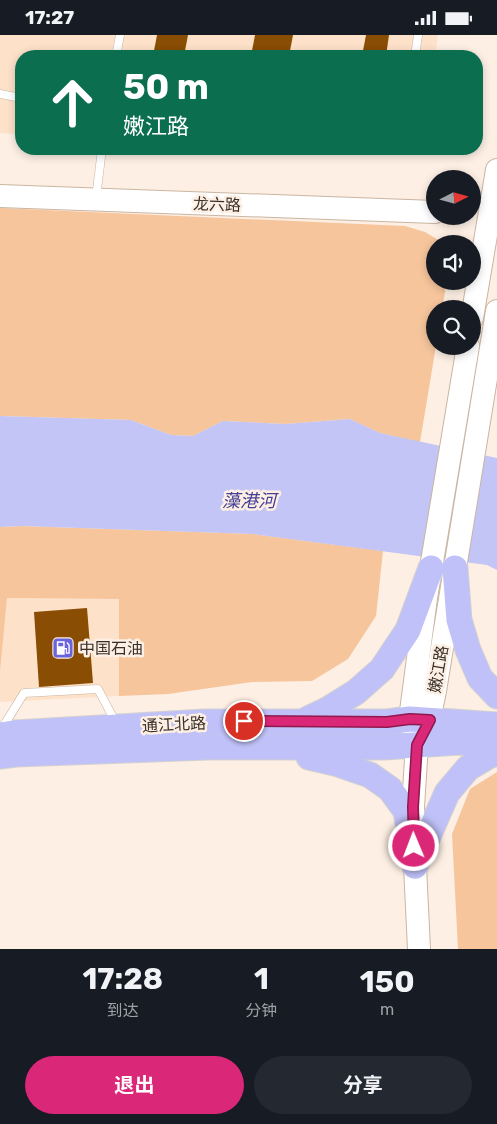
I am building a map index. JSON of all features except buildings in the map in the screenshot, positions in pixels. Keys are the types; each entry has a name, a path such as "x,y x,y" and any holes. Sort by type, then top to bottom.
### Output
{"main road":[{"path":"474,300 486,214 497,170"},
{"name":"龙六路","path":"0,196 426,212"},
{"name":"嫩江路","path":"420,720 455,568 497,311"},
{"name":"嫩江路","path":"417,745 426,598 466,355"},
{"path":"302,721 327,710 356,692 382,669 408,630 431,568"},
{"path":"455,568 459,620 468,650 480,678 497,696"},
{"name":"通江北路","path":"0,733 204,722 387,722 420,720 497,725"},
{"name":"通江北路","path":"0,756 208,747 385,747 459,742 497,745"},
{"path":"417,745 413,807 419,949"},
{"path":"260,747 335,763 370,775 390,789 406,811 414,866"},
{"path":"414,866 447,793 468,768 492,754 497,754"}],"lane":[{"path":"117,50 120,35"},
{"path":"416,50 418,35"},
{"path":"0,94 15,97"},
{"path":"96,200 101,155"},
{"path":"0,733 24,693 98,689 118,727"}],"shaded area":[{"path":"0,35 438,35 436,50 15,50 15,134 0,133"},
{"path":"0,208 405,226 430,235 426,235 426,290 445,290 444,300 426,300 426,355 434,355 420,442 380,433 350,419 285,424 223,421 193,436 171,435 131,420 0,416"},
{"path":"22,526 253,534 383,551 376,616 348,659 312,681 252,682 168,694 119,696 119,599 7,598 0,672 0,527"},
{"path":"7,598 119,599 119,696 0,702 0,672"},
{"path":"497,772 497,949 458,949 452,834 470,789"}],"water":[{"name":"藻港河","path":"0,416 131,420 171,435 193,436 223,421 285,424 350,419 380,433 497,458 497,570 487,565 253,534 22,526 0,527"}],"place":[{"name":"中国石油","path":"63,648"}],"route":[{"path":"244,721 387,722 410,719 430,720 417,745 413,807 414,846"}]}
